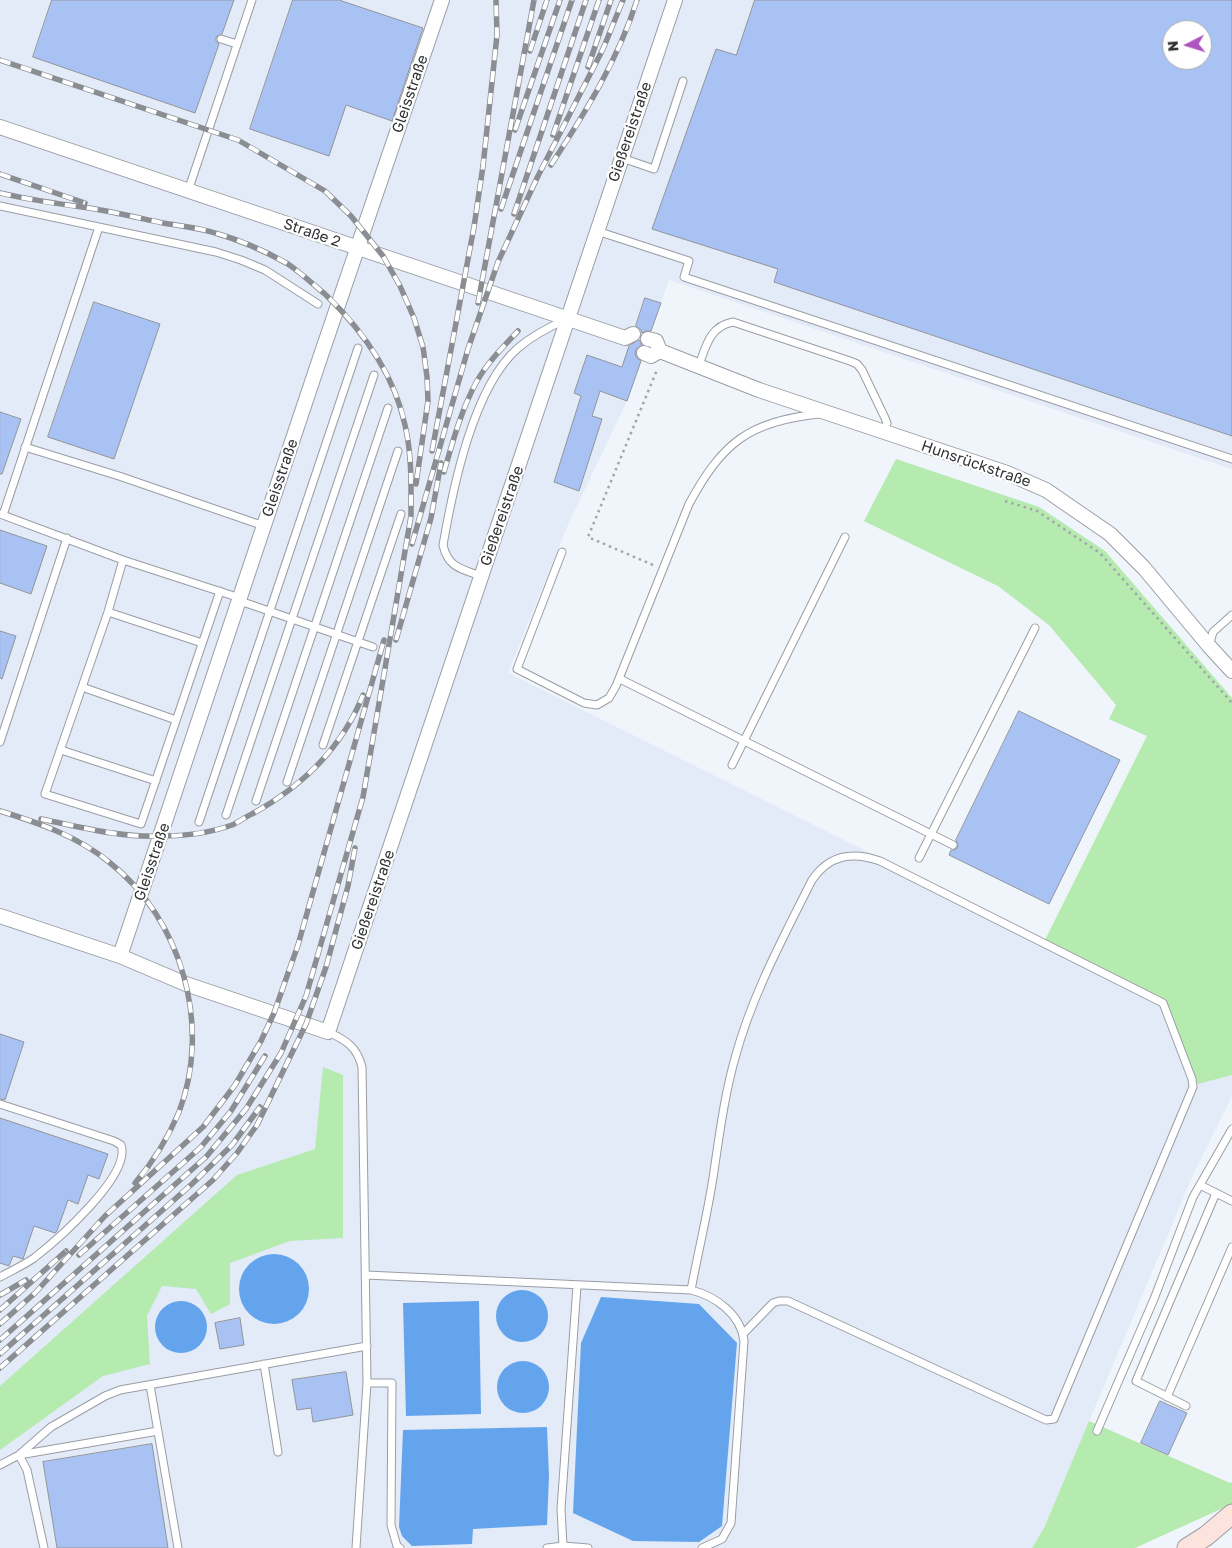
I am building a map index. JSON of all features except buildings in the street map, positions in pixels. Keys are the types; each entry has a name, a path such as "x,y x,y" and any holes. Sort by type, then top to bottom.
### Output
{"main road":[{"path":"1187,1548 1206,1536 1232,1514"}],"street":[{"name":"Gleisstraße","path":"120,956 442,0"},
{"name":"Gießereistraße","path":"328,1032 675,0"},
{"name":"Straße 2","path":"0,127 629,340"},
{"path":"644,353 652,356 662,351 656,341 648,338"},
{"name":"Hunsrückstraße","path":"662,351 759,390 1007,472 1046,490 1110,534 1144,568 1209,646 1232,670"},
{"path":"0,916 120,956 186,984 328,1032"}],"lane":[{"path":"188,191 252,0"},
{"path":"221,39 237,44"},
{"path":"622,158 654,169 683,81"},
{"path":"0,206 216,252 265,270 318,304"},
{"path":"99,227 1,514 123,560 220,591 270,612 373,647"},
{"path":"597,231 689,261 684,277 1232,460"},
{"path":"481,576 457,567 450,562 443,545 462,457 482,398 497,374 517,349 540,331 568,319"},
{"path":"699,365 707,342 714,331 723,324 733,322 850,361 857,364 862,370 885,418 886,423 883,432"},
{"path":"199,822 358,348"},
{"path":"226,815 374,375"},
{"path":"256,802 388,408"},
{"path":"562,552 517,669 584,703 598,705 608,698 620,679 689,504 704,475 720,456 738,440 754,430 774,422 827,413"},
{"path":"25,447 119,476 264,526"},
{"path":"287,782 398,451"},
{"path":"323,745 401,514"},
{"path":"732,765 844,537"},
{"path":"0,742 67,538"},
{"path":"123,560 108,612 45,794 141,824 220,591"},
{"path":"108,612 202,643"},
{"path":"1209,646 1214,632 1232,615"},
{"path":"919,858 1034,628"},
{"path":"620,679 954,845"},
{"path":"82,687 176,720"},
{"path":"60,750 156,781"},
{"path":"691,1290 713,1180 722,1114 735,1058 750,1011 764,976 812,880 827,863 839,858 853,856 868,857 880,861 1163,1003 1192,1079 1193,1087 1054,1419 1046,1420 788,1301 772,1303 743,1334"},
{"path":"328,1032 345,1040 359,1057 362,1066 367,1346 356,1548"},
{"path":"0,1104 114,1141 121,1145 122,1153 116,1172 106,1187 72,1226 33,1258 0,1277"},
{"path":"1098,1431 1154,1299 1193,1197 1232,1128"},
{"path":"1200,1185 1232,1201"},
{"path":"1186,1406 1136,1381 1216,1193"},
{"path":"1167,1397 1232,1247"},
{"path":"366,1275 691,1290 715,1299 728,1310 740,1325 743,1334 731,1523 722,1539 702,1548"},
{"path":"563,1546 561,1510 577,1286"},
{"path":"0,1465 19,1454 51,1427 105,1396 120,1390 367,1346"},
{"path":"264,1364 278,1452"},
{"path":"366,1383 392,1383 391,1526 397,1546 400,1548"},
{"path":"150,1385 178,1548"},
{"path":"19,1454 158,1431"},
{"path":"19,1454 27,1470 44,1548"},
{"path":"547,1548 563,1546 588,1548"}],"path":[{"path":"662,351 588,536 663,569"},
{"path":"1005,501 1037,511 1100,553 1232,704"}],"shaded area":[{"path":"0,0 1232,0 1232,469 669,280 627,401 567,527 508,673 1045,940 1147,736 1109,719 1116,705 1049,625 998,586 864,521 896,459 1039,507 1105,551 1232,698 1232,1096 1193,1175 1044,1528 1032,1548 0,1548"}],"green space":[{"path":"896,459 1039,507 1105,551 1232,698 1232,1075 1198,1084 1166,1000 1045,940 1147,736 1109,719 1116,705 1049,625 998,586 864,521"},
{"path":"323,1067 343,1075 343,1238 290,1241 230,1263 230,1304 211,1314 196,1289 162,1286 147,1316 150,1364 103,1376 0,1450 0,1386 237,1175 315,1149"},
{"path":"1089,1421 1230,1483 1232,1482 1232,1504 1135,1548 1032,1548 1044,1528"}],"water":[{"path":"274,1254 287,1257 299,1264 306,1276 309,1289 306,1302 299,1314 287,1321 274,1324 261,1321 249,1314 242,1302 239,1289 242,1276 249,1264 261,1257"},
{"path":"517,1290 527,1290 537,1294 544,1301 548,1316 544,1331 537,1338 527,1342 517,1342 507,1338 500,1331 496,1321 496,1311 500,1301 507,1294"},
{"path":"601,1297 699,1304 737,1343 722,1526 699,1542 633,1541 573,1513 581,1343"},
{"path":"176,1301 186,1301 196,1305 203,1312 207,1327 203,1342 196,1349 186,1353 176,1353 166,1349 159,1342 155,1332 155,1322 159,1312 166,1305"},
{"path":"479,1301 481,1414 406,1416 403,1303"},
{"path":"518,1361 528,1361 542,1368 549,1382 549,1392 542,1406 528,1413 518,1413 508,1409 501,1402 497,1392 497,1382 501,1372 508,1365"},
{"path":"547,1427 549,1476 547,1525 473,1529 472,1544 412,1546 402,1536 399,1527 403,1430"}],"railway":[{"path":"432,451 474,227 483,166 497,35 496,0"},
{"path":"478,303 534,0"},
{"path":"530,51 547,0"},
{"path":"515,130 560,0"},
{"path":"501,209 572,0"},
{"path":"514,214 586,0"},
{"path":"553,135 599,0"},
{"path":"588,67 611,0"},
{"path":"412,544 468,349 498,262 537,178 603,49 623,0"},
{"path":"551,165 600,86 620,44 637,0"},
{"path":"0,60 238,140 325,191 351,216 383,256 400,286 414,318 423,347 428,401 416,484"},
{"path":"0,174 85,203"},
{"path":"0,193 209,231 252,246 288,264 340,309 375,354 385,371 400,406 405,425 410,459 411,493 411,516 363,797 306,996 281,1053 246,1109 206,1157 0,1340"},
{"path":"444,472 454,437 471,392 491,361 518,331"},
{"path":"396,640 431,518 441,463"},
{"path":"0,1324 35,1293 105,1216 203,1127 235,1085 261,1041 274,1013 298,945 384,640"},
{"path":"41,819 101,831 146,836 197,834 232,825 287,791 318,764 344,732 363,695"},
{"path":"0,811 71,838 109,862 134,886 155,913 172,943 184,976 191,1010 192,1045 188,1079 179,1112 170,1131 148,1167 135,1183"},
{"path":"0,1368 213,1180 237,1153 257,1125 306,1024 326,967 348,886 355,848"},
{"path":"79,1255 201,1147 231,1111 265,1056"},
{"path":"0,1354 192,1184 232,1145 260,1107"},
{"path":"0,1310 66,1251"},
{"path":"0,1295 26,1280"}]}
